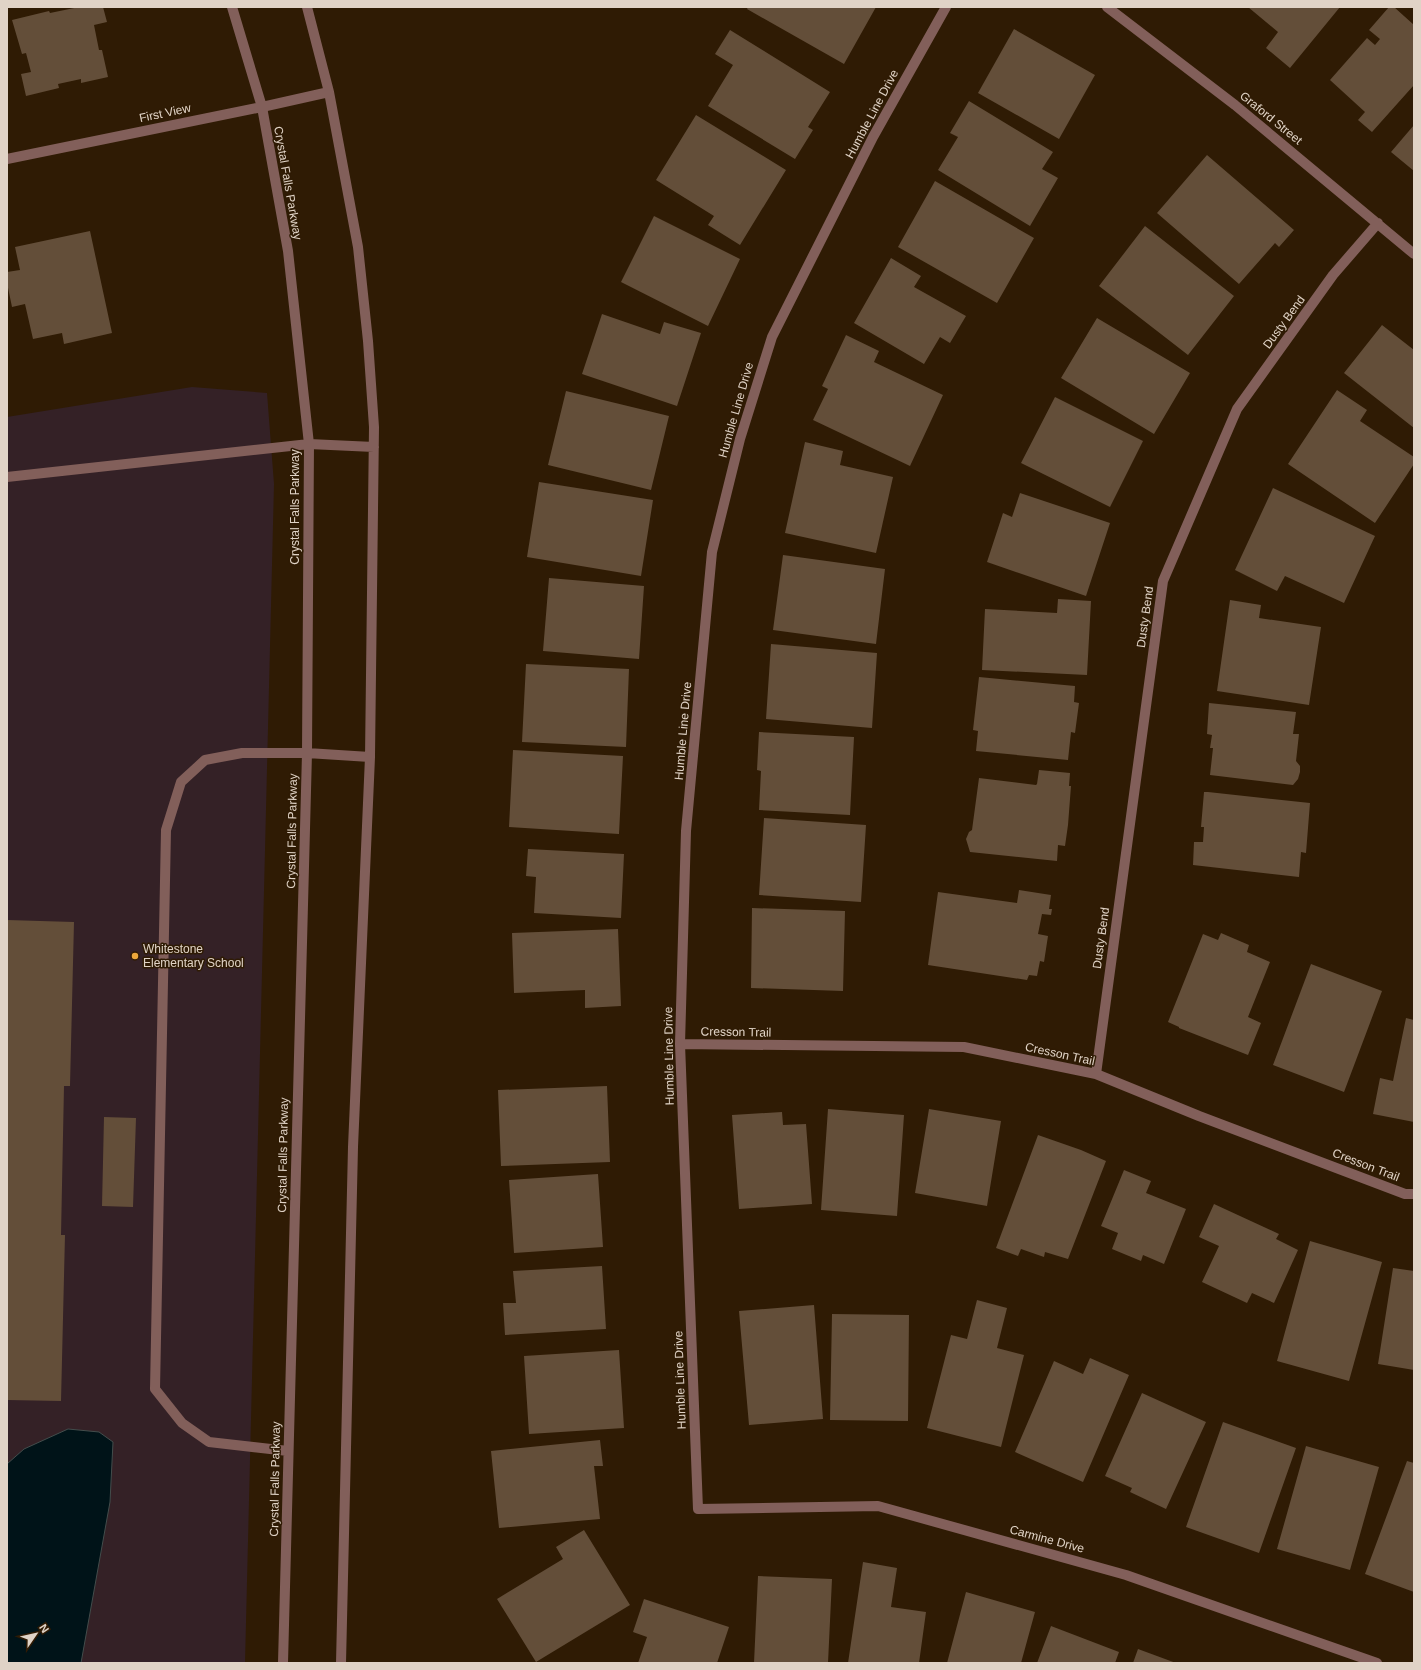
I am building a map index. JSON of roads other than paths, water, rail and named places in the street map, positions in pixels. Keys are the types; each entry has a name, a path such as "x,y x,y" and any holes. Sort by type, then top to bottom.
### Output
{"street":[{"name":"Crystal Falls Parkway","path":"232,7 262,107 288,251 309,444 307,753 283,1663"},
{"path":"307,7 329,92 358,247 368,341 374,427 370,757 353,1147 341,1663"},
{"name":"Humble Line Drive","path":"698,1509 680,1044 686,831 712,552 740,439 772,337 873,137 946,7"},
{"name":"Graford Street","path":"1107,7 1235,105 1414,254"},
{"name":"First View","path":"7,159 329,92"},
{"name":"Dusty Bend","path":"1096,1074 1163,581 1237,409 1333,275 1378,223"},
{"path":"7,476 309,444 374,447"},
{"path":"288,1451 209,1442 182,1423 155,1389 166,830 181,782 205,760 242,753 307,753 370,757"},
{"name":"Cresson Trail","path":"680,1044 964,1047 1096,1074 1199,1116 1405,1194 1414,1194"},
{"name":"Carmine Drive","path":"698,1509 878,1506 1126,1575 1377,1663"}],"place":[{"name":"Whitestone Elementary School","path":"135,956"}]}
